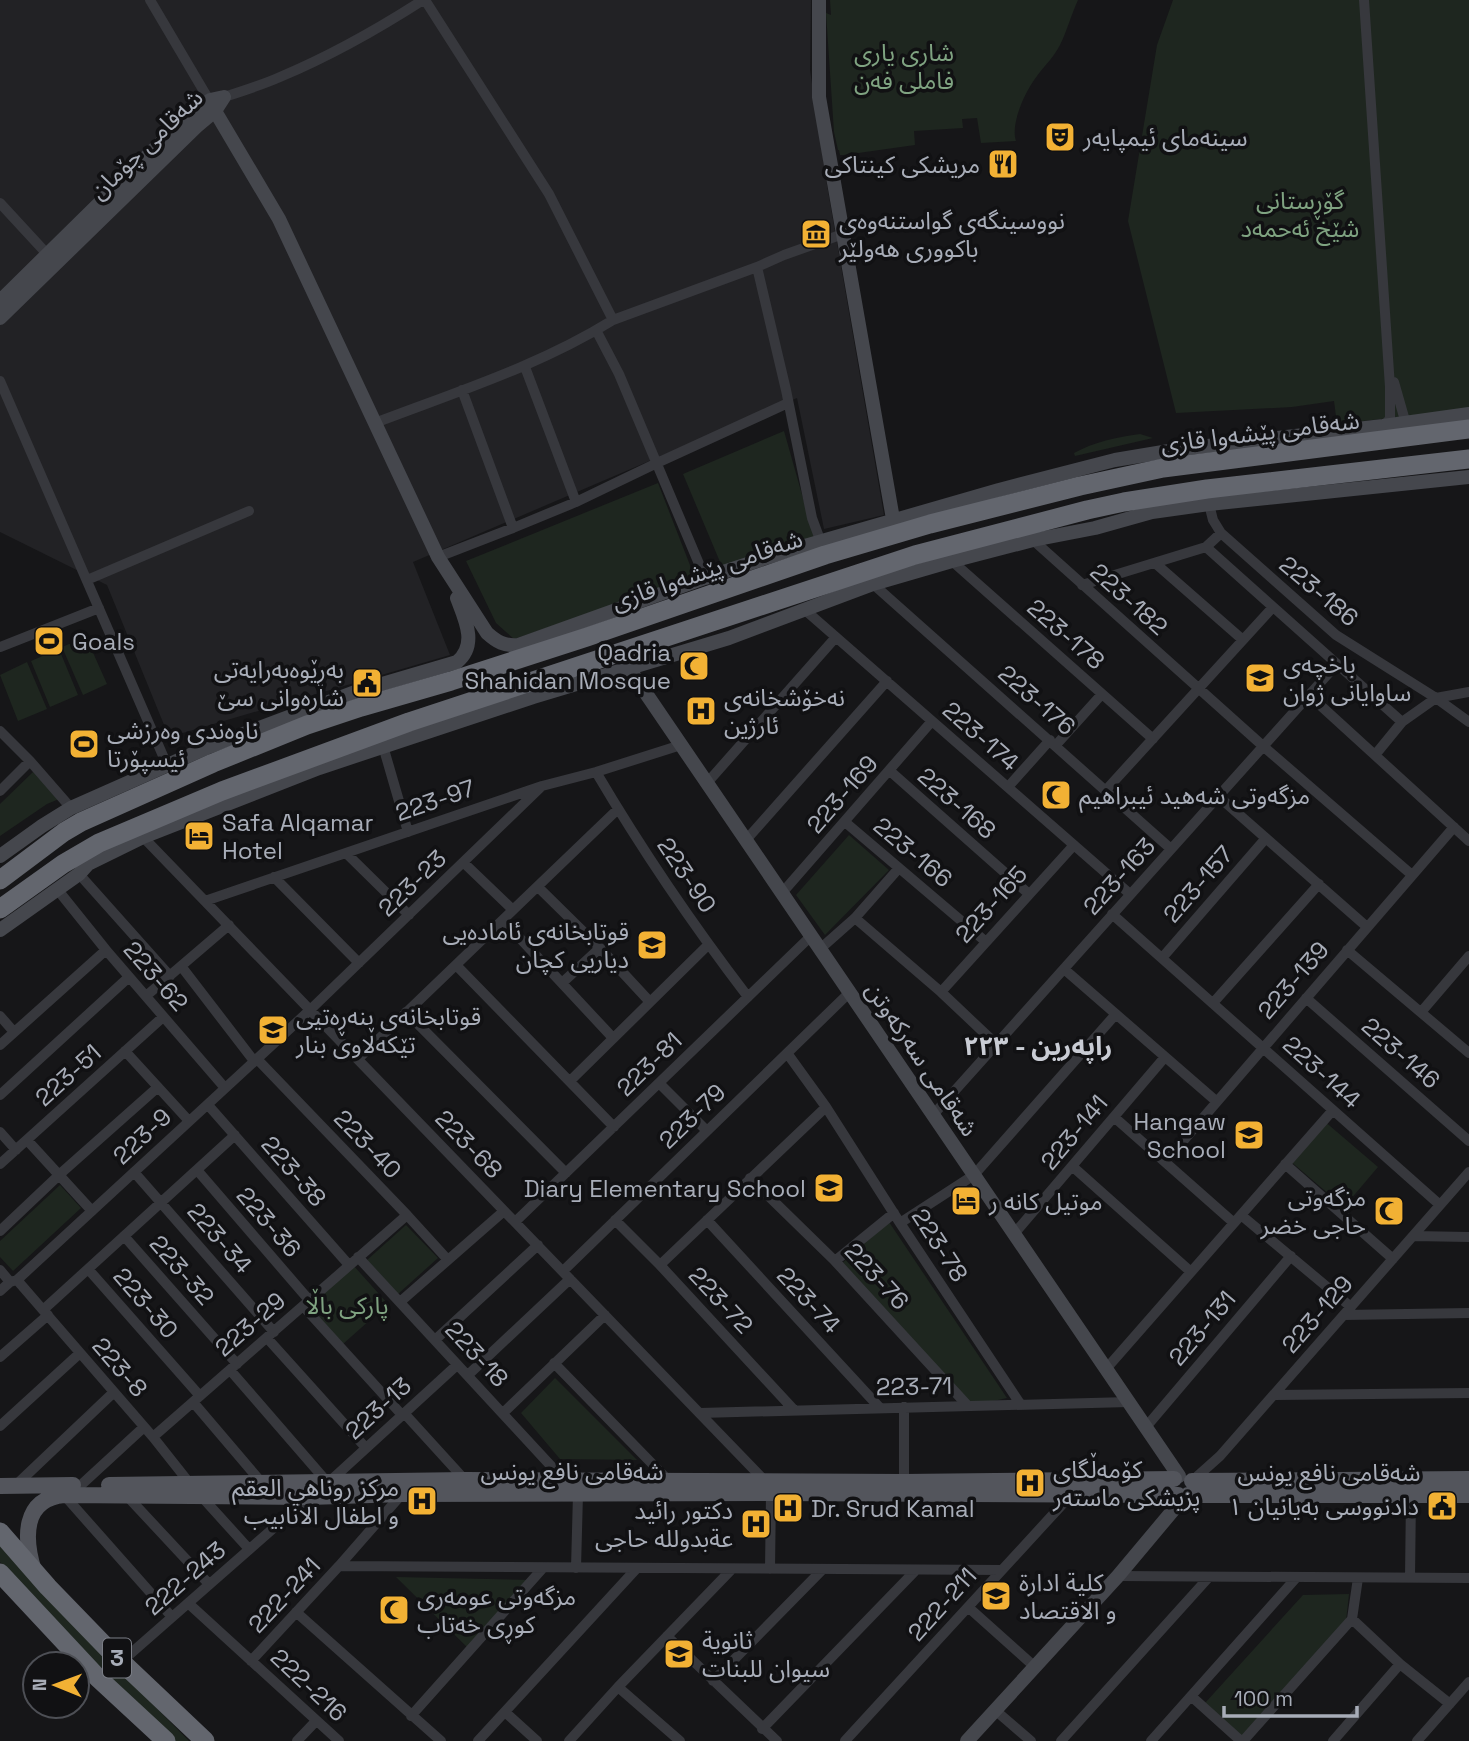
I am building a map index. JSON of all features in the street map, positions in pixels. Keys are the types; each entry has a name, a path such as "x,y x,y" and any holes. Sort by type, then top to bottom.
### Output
{"highway":[{"name":"شەقامی پێشەوا قازی","path":"0,880 64,819 215,756 361,707 451,673 823,548 928,517 1080,486 1162,460 1378,434 1462,430"},
{"path":"1415,466 1409,457 1410,448 1462,430"},
{"path":"1323,476 1378,459 1378,434"},
{"name":"شەقامی پێشەوا قازی","path":"0,909 30,897 85,850 114,835 357,741 507,698 1087,510 1124,502 1208,497 1323,476 1469,458"},
{"path":"357,741 312,751 304,748 302,741 307,732 361,707"},
{"path":"215,756 262,748 268,750 272,757 267,766 222,791"},
{"path":"0,919 30,897"},
{"name":"3","path":"0,1532 121,1662 205,1741"},
{"name":"3","path":"0,1573 98,1678 166,1741"}],"main road":[{"name":"شەقامی نافع یونس","path":"34,1571 28,1544 29,1521 42,1501 64,1495 127,1496 262,1483 402,1494 578,1493 699,1487 768,1487 1070,1496 1183,1487 1469,1479"},
{"name":"شەقامی نافع یونس","path":"8,1486 81,1485 309,1497 328,1490 466,1480 667,1480 699,1487"},
{"name":"شەقامی نافع یونس","path":"768,1487 904,1482 1469,1495"}],"street":[{"path":"99,804 167,765 215,756 326,702 451,673 468,649 468,634 462,611 441,561 279,219 216,103 150,0"},
{"path":"216,103 315,61 384,25 424,0 550,194 613,320"},
{"path":"819,0 819,97 894,519"},
{"path":"1364,0 1388,347 1390,419 1378,434"},
{"name":"شەقامی چۆمان","path":"1,298 191,122 216,103"},
{"name":"شەقامی چۆمان","path":"0,318 191,122"},
{"path":"0,203 47,254"},
{"path":"375,423 524,367 613,320 843,234"},
{"path":"757,267 789,403 812,518 823,548 894,519 928,517"},
{"path":"596,330 619,374 705,578"},
{"path":"1388,347 1396,392 1404,417 1409,422"},
{"path":"524,367 576,502"},
{"path":"0,381 167,765"},
{"path":"462,390 513,528"},
{"path":"441,561 789,403"},
{"path":"1378,434 1409,422 1469,414"},
{"path":"0,930 30,897 57,889 79,874 88,864 143,837 507,698 628,667 710,633 805,610 917,564 952,561 1033,540 1095,528 1208,497 1469,477"},
{"name":"223-186","path":"1208,497 1213,520 1221,533 1336,635 1467,717"},
{"path":"87,580 249,511"},
{"path":"1083,585 1206,547 1221,533"},
{"name":"223-182","path":"1033,540 1198,689 1412,875"},
{"path":"1206,547 1402,722"},
{"path":"441,561 486,633 498,643 510,645 584,629 705,578 750,572"},
{"name":"223-178","path":"952,561 1153,739"},
{"name":"223-182","path":"1155,563 1242,640"},
{"name":"223-176","path":"873,584 1171,849"},
{"path":"1106,790 1273,607"},
{"path":"0,647 99,608"},
{"name":"223-174","path":"805,610 1130,894"},
{"path":"707,783 836,637"},
{"name":"223-163","path":"933,1115 1336,664"},
{"name":"شەقامی سەرکەوتن","path":"628,667 1146,1427 1183,1487"},
{"path":"746,840 887,681"},
{"path":"1375,755 1402,722 1436,698 1469,692"},
{"path":"1008,787 1102,694"},
{"path":"1309,695 1469,841"},
{"name":"223-169","path":"782,893 932,721"},
{"path":"0,730 30,761 64,819 0,856"},
{"name":"223-97","path":"205,901 542,786 681,745"},
{"path":"383,746 408,832"},
{"path":"0,791 30,761"},
{"name":"223-168","path":"890,771 1029,894"},
{"name":"223-90","path":"596,772 708,945 748,997"},
{"name":"223-23","path":"310,1010 542,786"},
{"path":"1218,796 1367,927"},
{"path":"358,1059 618,809"},
{"name":"223-166","path":"845,822 985,941"},
{"name":"223-139","path":"1166,1162 1454,827"},
{"name":"223-68","path":"143,837 768,1487"},
{"name":"223-157","path":"1162,958 1266,838"},
{"name":"223-165","path":"941,992 1074,845"},
{"path":"346,853 409,915"},
{"path":"464,863 513,911"},
{"path":"820,949 855,918 899,868"},
{"path":"79,874 170,976"},
{"path":"274,877 359,963"},
{"path":"1213,1003 1319,884"},
{"path":"538,887 650,1002"},
{"name":"223-62","path":"57,889 225,1088"},
{"name":"223-144","path":"1112,914 1440,1205"},
{"path":"855,918 941,992 996,1044"},
{"path":"503,920 613,1038"},
{"path":"146,996 229,925"},
{"name":"223-81","path":"515,1222 811,936"},
{"path":"569,1081 708,945"},
{"path":"562,983 600,948"},
{"path":"0,1045 106,950"},
{"path":"1347,950 1469,1053"},
{"path":"1422,1011 1469,956"},
{"path":"456,965 614,1127"},
{"name":"223-40","path":"181,966 256,1060 448,1260"},
{"path":"1063,969 1216,1101"},
{"name":"223-51","path":"0,1095 128,976"},
{"name":"223-79","path":"567,1275 615,1220 850,992"},
{"name":"223-146","path":"1306,998 1469,1141"},
{"name":"223-9","path":"0,1291 92,1211 310,1010"},
{"path":"406,1012 566,1173"},
{"path":"900,1223 974,1175 1116,1014"},
{"path":"0,1016 14,1032"},
{"name":"223-51","path":"0,1164 163,1017"},
{"path":"125,1051 189,1121"},
{"name":"223-78","path":"787,1053 826,1107 1021,1405"},
{"name":"223-141","path":"1014,1234 1165,1057"},
{"path":"659,1083 707,1131"},
{"path":"0,1231 158,1087"},
{"name":"223-38","path":"208,1105 349,1265"},
{"path":"660,1265 826,1107"},
{"path":"1106,1369 1333,1110"},
{"path":"1114,1117 1237,1219 1291,1256 1348,1311 1469,1313"},
{"path":"0,1132 16,1150"},
{"path":"0,1357 88,1269 235,1135"},
{"path":"27,1140 92,1211"},
{"path":"1285,1164 1393,1259"},
{"path":"1072,1166 1191,1272"},
{"name":"223-36","path":"197,1170 306,1303 403,1414 466,1480"},
{"name":"223-34","path":"134,1172 366,1448"},
{"name":"223-129","path":"1183,1487 1220,1456 1469,1172"},
{"name":"223-76","path":"750,1178 835,1261 968,1406"},
{"path":"400,1302 504,1210"},
{"path":"835,1261 894,1213"},
{"name":"223-29","path":"153,1437 407,1215"},
{"name":"223-72","path":"615,1220 794,1410"},
{"name":"223-74","path":"706,1220 880,1408"},
{"name":"223-32","path":"124,1236 234,1367 328,1490"},
{"path":"1413,1236 1469,1237"},
{"path":"435,1340 538,1245"},
{"name":"223-131","path":"1146,1427 1291,1256"},
{"name":"223-18","path":"358,1257 564,1480"},
{"name":"223-30","path":"88,1269 197,1399 262,1483"},
{"name":"223-8","path":"0,1270 45,1313 153,1437 195,1490 249,1549"},
{"path":"468,1375 567,1275"},
{"path":"503,1413 605,1315"},
{"path":"0,1426 80,1353"},
{"path":"554,1363 667,1480"},
{"name":"223-13","path":"328,1490 366,1448 457,1365"},
{"path":"8,1486 114,1392"},
{"path":"1275,1395 1469,1394"},
{"name":"223-71","path":"699,1413 1129,1402"},
{"path":"904,1408 904,1482"},
{"path":"81,1485 144,1427"},
{"path":"768,1487 770,1569"},
{"path":"967,1741 1118,1576 1183,1487"},
{"path":"576,1568 578,1493"},
{"name":"222-241","path":"251,1661 402,1494"},
{"path":"64,1495 172,1618"},
{"path":"1410,1578 1411,1495"},
{"path":"127,1496 209,1584"},
{"name":"222-211","path":"845,1741 1070,1496"},
{"name":"222-243","path":"121,1662 309,1497"},
{"path":"339,1566 1002,1570"},
{"path":"411,1716 543,1568"},
{"path":"478,1741 637,1569"},
{"path":"569,1741 732,1569"},
{"path":"713,1681 823,1569"},
{"path":"762,1729 916,1570"},
{"path":"1118,1576 1469,1578"},
{"path":"1061,1741 1209,1577"},
{"path":"1151,1741 1296,1578"},
{"path":"1192,1696 1242,1741 1352,1619 1358,1578"},
{"name":"222-216","path":"188,1603 339,1741"},
{"path":"968,1606 1035,1667"},
{"path":"296,1612 441,1741"},
{"path":"1352,1619 1400,1664 1450,1704"},
{"path":"667,1636 777,1741"},
{"path":"1333,1741 1400,1664"},
{"path":"1418,1741 1469,1682"},
{"path":"618,1687 680,1741"},
{"path":"996,1710 1031,1741"},
{"path":"505,1712 537,1741"},
{"path":"297,1741 316,1721"}],"shaded area":[{"path":"0,0 811,0 810,70 884,515 824,529 797,398 413,562 450,655 169,737 107,585 0,532"}],"green space":[{"name":"شاری یاری فاملی فەن","path":"830,0 1078,0 1058,49 1024,98 1015,125 1016,141 981,143 977,118 962,119 963,128 914,131 915,145 840,155 834,132 826,13 831,15"},
{"name":"گۆڕستانی شێخ ئەحمەد","path":"1173,0 1469,0 1469,409 1337,424 1334,401 1292,407 1176,413 1128,221 1157,45"},
{"path":"784,431 814,537 723,569 683,474"},
{"path":"1140,434 1153,438 1075,456 1074,453 1106,440"},
{"path":"658,483 695,578 514,639 496,623 466,561"},
{"path":"86,637 107,684 83,695 62,647"},
{"path":"59,649 78,695 50,707 31,661"},
{"path":"27,662 47,709 18,721 0,675"},
{"path":"33,772 59,799 47,804 0,836 0,804"},
{"path":"849,835 889,870 825,935 796,895"},
{"path":"1323,1120 1378,1167 1344,1207 1289,1160"},
{"path":"60,1185 81,1208 13,1271 0,1257 0,1241"},
{"path":"889,1222 1007,1398 971,1406 841,1264"},
{"path":"406,1225 438,1258 398,1294 367,1260"},
{"name":"پارکی باڵا","path":"353,1265 388,1304 343,1344 307,1307"},
{"path":"555,1378 637,1460 560,1459 521,1413"},
{"path":"0,1542 189,1741 175,1741 91,1659 91,1650 81,1650 63,1632 0,1562"},
{"path":"396,1577 533,1580 471,1651"},
{"path":"1349,1594 1346,1621 1243,1737 1205,1703 1303,1595"}],"place":[{"name":"سینەمای ئیمپایەر","path":"1060,137"},
{"name":"مریشکی کینتاکی","path":"1003,164"},
{"name":"نووسینگەی گواستنەوەی باکووری هەولێر","path":"816,234"},
{"name":"Goals","path":"49,641"},
{"name":"Qadria Shahidan Mosque","path":"694,666"},
{"name":"باخچەی ساوایانی ژوان","path":"1260,678"},
{"name":"بەڕێوەبەرایەتی شارەوانی سێ","path":"367,683"},
{"name":"نەخۆشخانەی ئارژین","path":"701,711"},
{"name":"ناوەندی وەرزشی ئیسپۆرتا","path":"84,744"},
{"name":"مزگەوتی شەهید ئیبراهیم","path":"1056,795"},
{"name":"Safa Alqamar Hotel","path":"199,836"},
{"name":"قوتابخانەی ئامادەیی دیاریی کچان","path":"652,945"},
{"name":"قوتابخانەی بنەڕەتیی تێکەڵاوی بنار","path":"273,1030"},
{"name":"Hangaw School","path":"1249,1135"},
{"name":"Diary Elementary School","path":"829,1188"},
{"name":"موتيل كانه ر","path":"966,1201"},
{"name":"مزگه‌وتی حاجی خضر","path":"1389,1211"},
{"name":"کۆمەڵگای پزیشکی ماستەر","path":"1030,1483"},
{"name":"مركز روناهي العقم و اطفال الانابيب","path":"422,1501"},
{"name":"دادنووسی بەیانیان ١","path":"1442,1506"},
{"name":"Dr. Srud Kamal","path":"788,1508"},
{"name":"دكتور رائيد عةبدولله حاجى","path":"756,1524"},
{"name":"كلية ادارة و الاقتصاد","path":"996,1596"},
{"name":"مزگەوتی عومەری کوڕی خەتاب","path":"394,1610"},
{"name":"ثانوية سيوان للبنات","path":"679,1654"}],"district":[{"name":"راپەرین - ٢٢٣","path":"1038,1046"}]}
